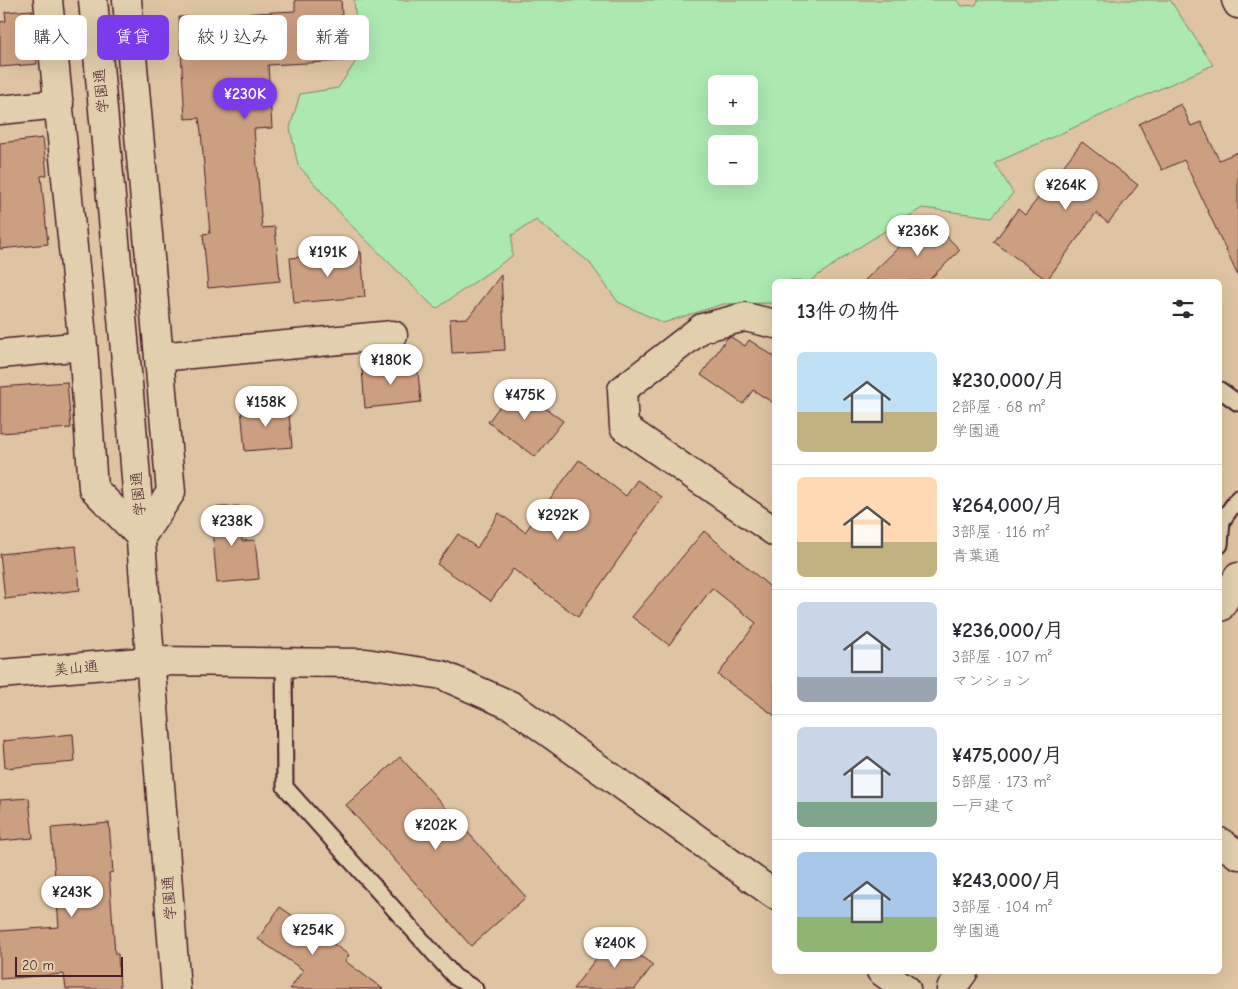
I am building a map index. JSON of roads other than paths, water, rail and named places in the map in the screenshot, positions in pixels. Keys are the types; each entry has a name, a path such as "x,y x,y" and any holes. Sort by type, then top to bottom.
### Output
{"street":[{"path":"48,0 83,346 93,488 141,537 171,492 126,0"},
{"name":"学園通","path":"93,0 132,427 176,989"},
{"path":"1236,0 1238,4"},
{"path":"0,110 59,104"},
{"path":"772,323 745,317 702,328 622,390 624,427 772,530"},
{"path":"159,357 393,335"},
{"path":"0,354 83,346"},
{"path":"1222,604 1238,577"},
{"name":"美山通","path":"0,674 151,662 366,663 442,675 512,706 772,893"},
{"path":"1222,843 1238,855"},
{"path":"885,974 906,989"}],"lane":[{"path":"1222,391 1238,403"},
{"path":"1222,521 1238,498"},
{"path":"284,663 285,788 455,977 475,989"}]}
